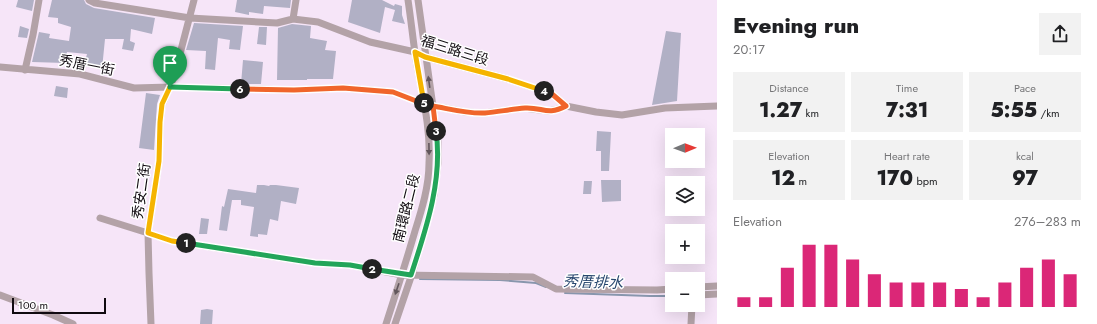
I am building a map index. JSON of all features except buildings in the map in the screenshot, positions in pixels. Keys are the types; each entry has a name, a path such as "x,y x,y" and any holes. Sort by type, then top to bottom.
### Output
{"street":[{"path":"25,70 39,0"},
{"name":"福三路三段","path":"89,0 95,3 190,18 277,22 293,19 318,22 370,42 415,52 425,57 508,79 552,94 566,106 596,112 622,115 665,108 717,106"},
{"name":"秀安二街","path":"151,324 148,233 159,161 162,104 170,87 194,0"},
{"path":"293,19 296,0"},
{"name":"南環路二段","path":"386,324 402,275 426,190 429,164 430,146 408,0"},
{"name":"南環路二段","path":"395,324 425,230 434,195 438,163 438,142 418,0"},
{"name":"秀厝一街","path":"0,67 80,74 134,88 170,87 294,90 343,88 393,92 424,104 465,112 484,113 524,108 548,112 566,106"},
{"path":"100,218 172,241 315,263 350,265 402,275 533,276 556,288 562,289 665,289"},
{"path":"705,287 717,286"},
{"path":"705,295 717,294"},
{"path":"0,295 73,324"},
{"path":"691,324 692,312"}],"waterway":[{"name":"秀厝排水","path":"420,279 500,280 536,283 546,287"},
{"name":"秀厝排水","path":"565,293 665,296"}],"route":[{"path":"415,52 425,57 508,79 552,94 566,106 548,112 524,108 484,113 465,112 433,106 438,142 438,163 434,195 411,275 402,275 350,265 315,263 172,241 148,233 159,161 162,104 170,87 294,90 343,88 393,92 424,104 415,52"}]}
